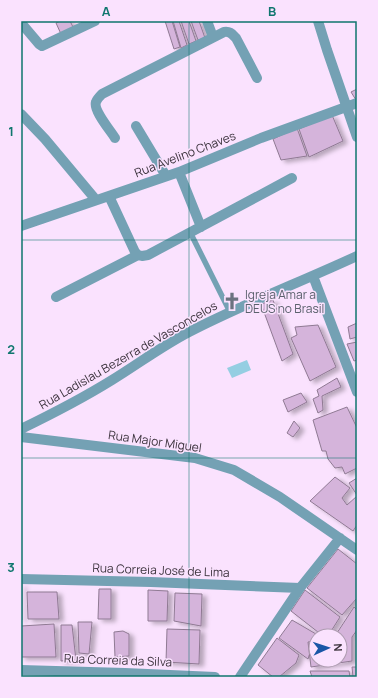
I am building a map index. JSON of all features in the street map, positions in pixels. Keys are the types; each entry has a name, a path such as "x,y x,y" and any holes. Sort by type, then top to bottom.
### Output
{"street":[{"path":"22,22 39,44 44,46 96,21"},
{"path":"207,21 213,37"},
{"path":"318,21 357,137"},
{"path":"115,138 96,107 96,102 102,94 224,32 232,34 236,38 257,78"},
{"name":"Rua Avelino Chaves","path":"22,223 179,172 261,138 357,103"},
{"path":"21,114 45,139 96,200"},
{"path":"136,126 166,176"},
{"path":"179,172 201,227"},
{"path":"56,297 138,255 142,256 148,254 292,178"},
{"path":"109,196 135,252 138,255"},
{"name":"Rua Ladislau Bezerra de Vasconcelos","path":"21,429 68,406 112,380 156,351 188,333 230,312 357,256"},
{"path":"313,276 357,392"},
{"name":"Rua Major Miguel","path":"21,437 194,458 234,470 280,497 340,538 356,547"},
{"path":"240,677 300,588 340,538"},
{"name":"Rua Correia José de Lima","path":"21,579 300,588"},
{"name":"Rua Correia da Silva","path":"21,670 215,677"}],"lane":[{"path":"190,232 230,312"}],"water":[{"path":"247,360 251,370 232,378 227,368"}],"building":[{"path":"60,21 70,21 73,27 61,34 56,23"},
{"path":"165,21 172,21 180,47 174,49"},
{"path":"173,21 179,21 187,45 181,48"},
{"path":"181,21 189,21 196,41 189,44"},
{"path":"191,21 199,21 205,38 198,40"},
{"path":"357,89 357,99 356,100 351,92"},
{"path":"332,115 343,141 309,157 299,129"},
{"path":"297,128 307,156 281,160 273,139"},
{"path":"273,300 293,354 282,361 261,304"},
{"path":"357,323 357,337 350,339 348,327"},
{"path":"318,325 336,367 310,381 291,338 297,335 295,327"},
{"path":"357,342 357,360 354,361 347,344"},
{"path":"337,378 341,387 322,396 323,410 318,413 313,399 319,396 317,390"},
{"path":"301,393 307,402 288,412 283,400"},
{"path":"347,407 357,428 357,468 345,474 342,467 335,468 328,459 326,451 322,451 313,420"},
{"path":"294,421 300,428 293,437 287,433"},
{"path":"335,477 350,488 342,498 347,505 357,496 357,525 353,531 310,501"},
{"path":"357,478 357,495 349,483"},
{"path":"338,549 357,564 357,598 342,615 307,588"},
{"path":"22,584 22,620 21,620"},
{"path":"99,589 111,589 111,619 98,619"},
{"path":"148,590 168,591 167,621 148,621"},
{"path":"305,590 340,617 333,628 313,628 291,611"},
{"path":"27,592 57,592 59,619 28,619"},
{"path":"175,593 202,594 201,626 174,621"},
{"path":"354,607 357,610 357,630 352,637 352,661 348,662 348,628 340,628"},
{"path":"292,620 308,629 308,659 279,638"},
{"path":"78,622 92,622 89,654 79,653"},
{"path":"54,624 56,657 21,657 21,626"},
{"path":"61,625 72,625 76,660 61,661"},
{"path":"167,629 200,630 199,664 166,662"},
{"path":"123,631 129,634 129,656 115,657 114,632"},
{"path":"277,638 299,655 296,663 279,677 273,677 258,665"},
{"path":"352,667 357,667 357,677 353,677"},
{"path":"310,671 349,671 350,677 312,677"}],"place":[{"name":"Igreja Amar a DEUS no Brasil","path":"232,301"}]}
